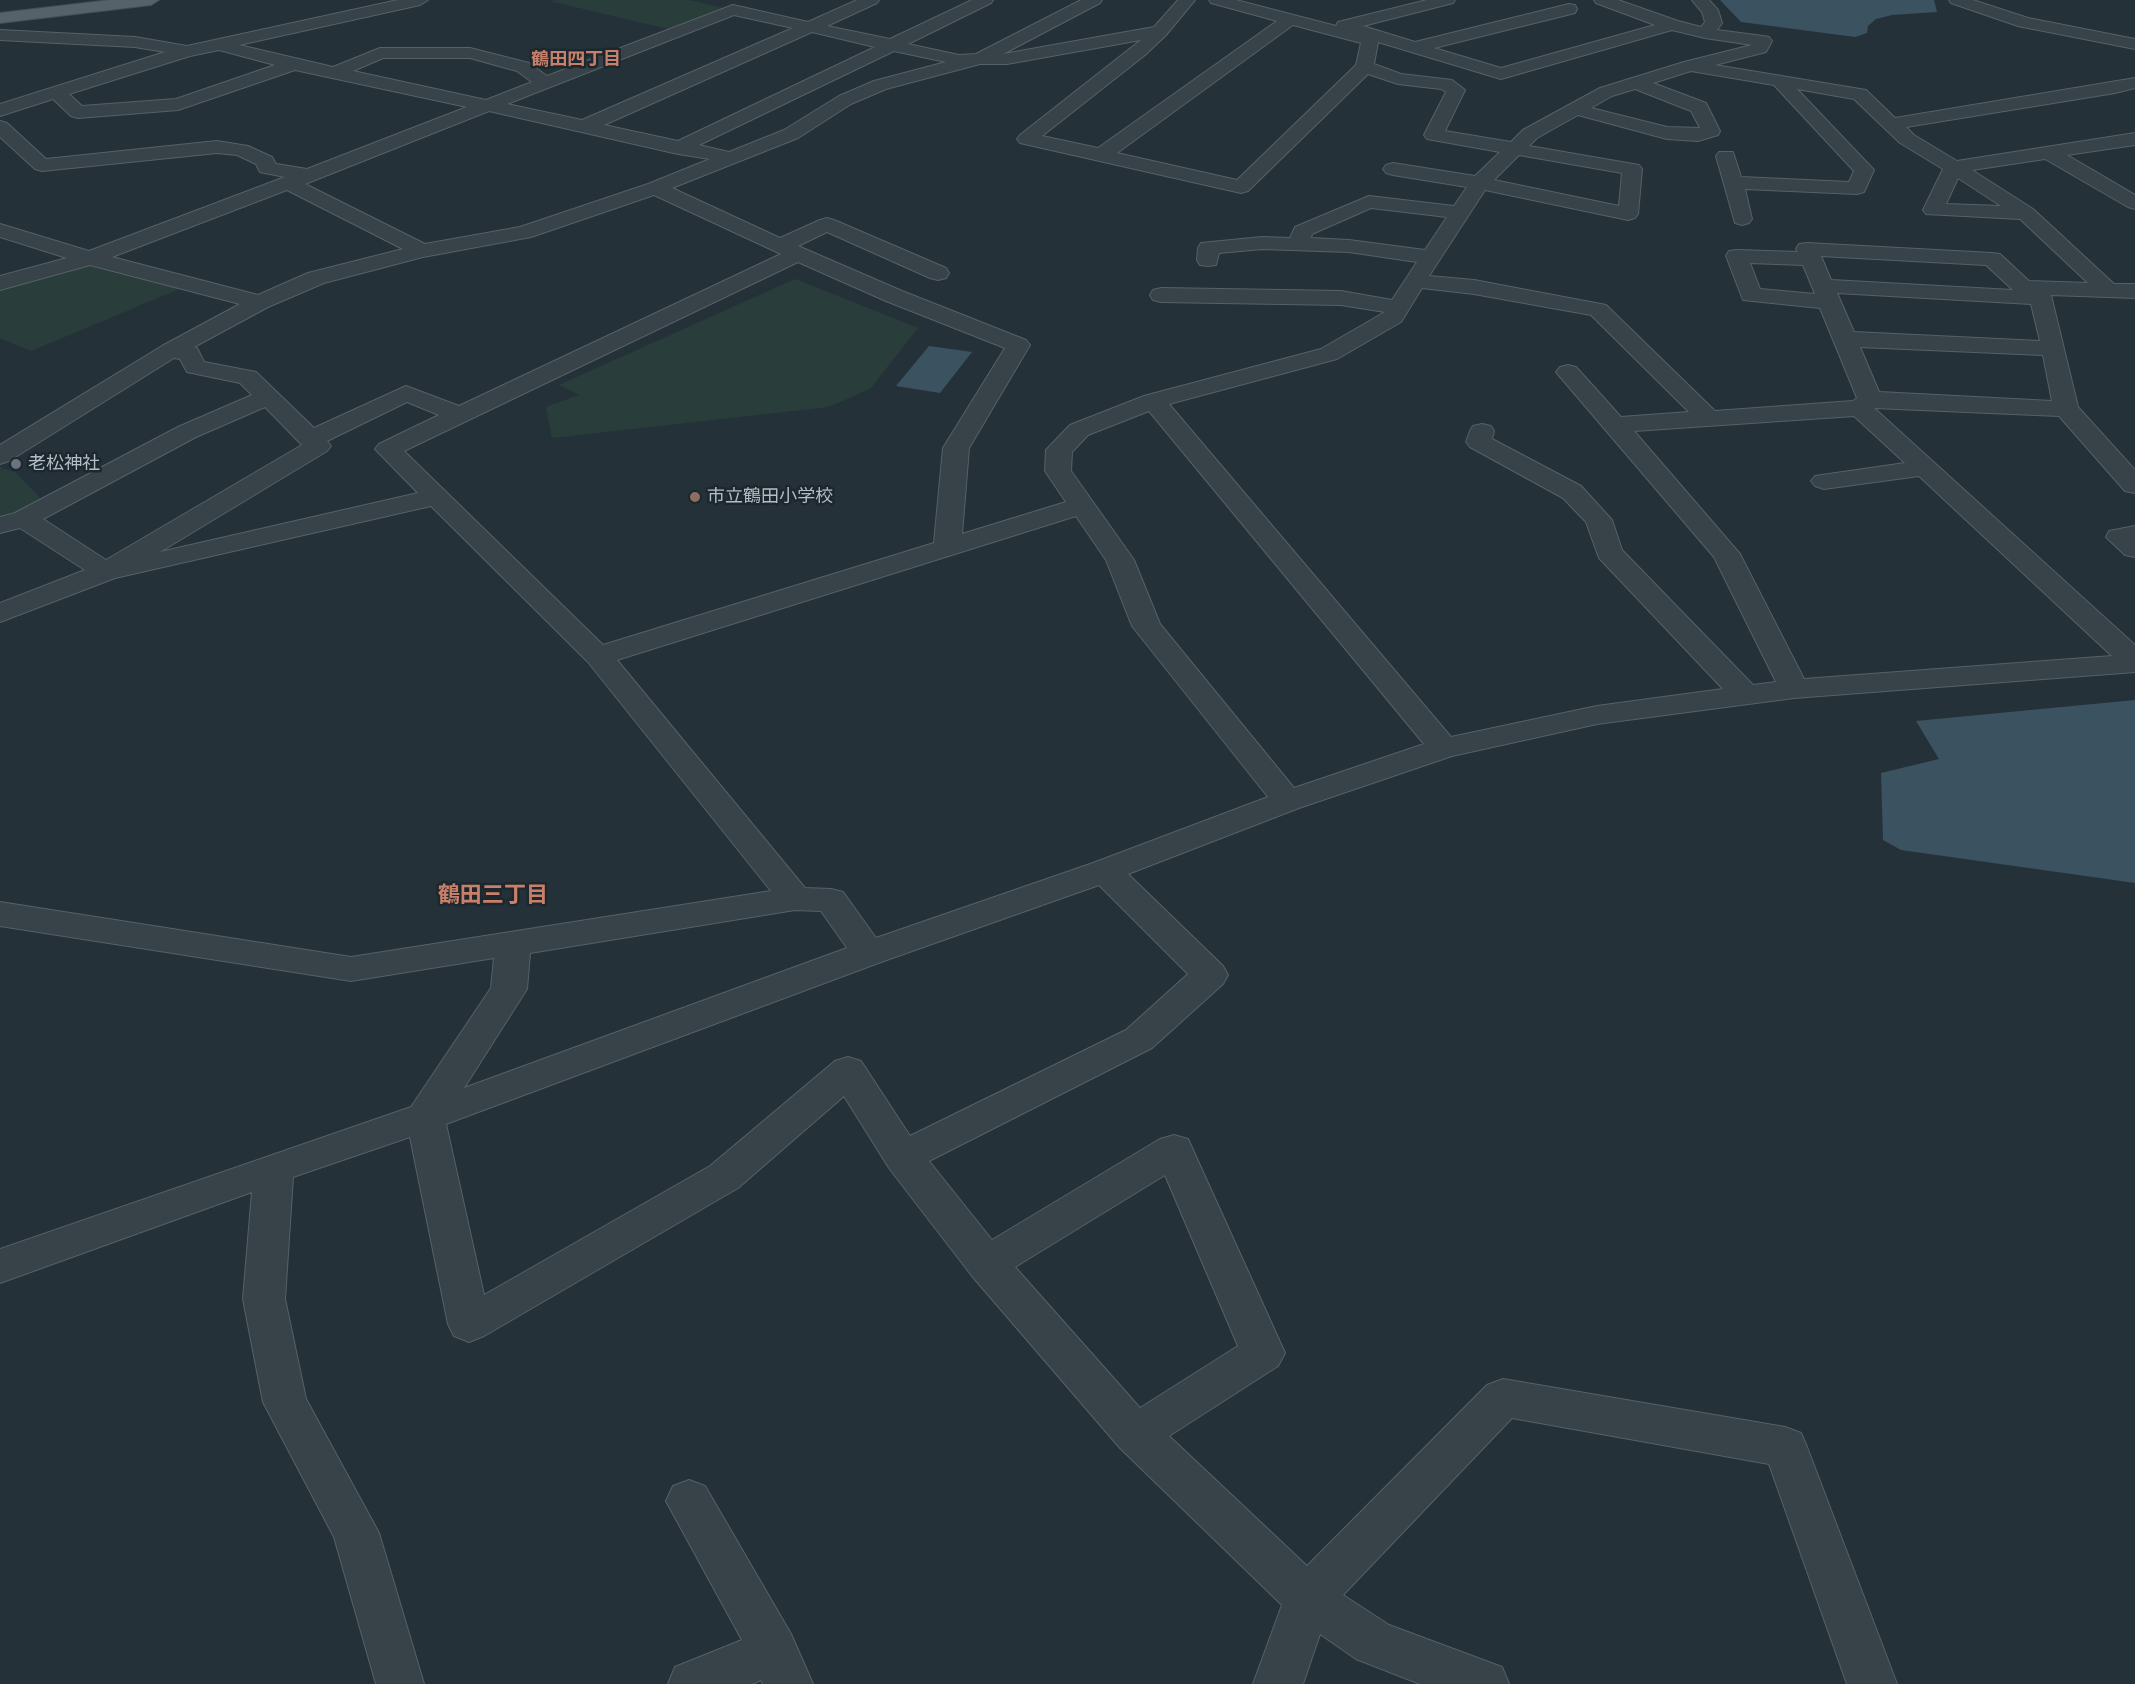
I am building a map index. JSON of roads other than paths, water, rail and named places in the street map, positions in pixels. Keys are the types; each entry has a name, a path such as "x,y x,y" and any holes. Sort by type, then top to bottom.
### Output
{"main road":[{"path":"0,18 151,0"}],"street":[{"path":"0,110 187,51 420,0"},
{"path":"0,283 90,258 756,0"},
{"path":"585,126 871,0"},
{"path":"679,148 985,0"},
{"path":"0,456 170,351 260,302 316,278 422,251 524,233 655,188 791,134 845,100 880,85 980,59 1094,0"},
{"path":"1187,0 1139,51 1027,139 1241,187 1365,67 1370,40 1339,28 1331,16 1313,8"},
{"path":"1218,0 1415,47 1501,74 1672,25"},
{"path":"1339,28 1447,0"},
{"path":"1543,0 1569,9"},
{"path":"1700,0 1710,10 1713,23 1705,33"},
{"path":"1957,0 2024,22 2135,44"},
{"path":"1288,801 1146,626 1120,560 1058,471 1059,450 1078,430 1153,401 1329,354 1393,317 1480,183 1530,134 1606,92 1690,66 1760,48 1763,41 1705,33 1596,8 1569,9 1415,47"},
{"path":"733,10 959,60 1007,59 1160,31"},
{"path":"1101,154 1291,19"},
{"path":"1609,24 1639,34"},
{"path":"0,35 135,42 187,51"},
{"path":"219,45 294,64 732,158"},
{"path":"336,72 380,53 470,53 523,67 544,82"},
{"path":"57,93 78,112 178,104 294,64"},
{"path":"1690,66 1860,94 1907,139 1954,166 2026,213 2108,290"},
{"path":"1365,67 1398,79 1446,84 1456,90 1434,135 1632,170 1628,214 1480,183 1393,169"},
{"path":"1733,183 1857,188 1864,170 1780,81"},
{"path":"1575,109 1667,133 1698,135 1711,131 1700,107 1636,83"},
{"path":"1891,124 2135,83"},
{"path":"0,127 42,165 217,147 241,150 266,161 267,168 309,175"},
{"path":"1954,166 2135,139"},
{"path":"2047,152 2135,203"},
{"path":"1726,156 1742,219"},
{"path":"1954,166 1933,210 2026,213"},
{"path":"288,183 422,251"},
{"path":"655,188 894,296 1018,345 956,447 947,548"},
{"path":"1300,244 1302,231 1369,202 1461,213"},
{"path":"795,899 598,656 388,449 789,250 827,224 938,273 894,296"},
{"path":"0,230 90,258 260,302"},
{"path":"1208,260 1209,248 1262,243 1349,246 1431,257"},
{"path":"2040,293 2023,287 1992,259 1807,249 1846,339 1865,404 1925,468 2135,662"},
{"path":"1811,259 1737,256 1751,295 2135,291"},
{"path":"1415,281 1474,287 1598,310 1709,418"},
{"path":"2040,293 2066,410 2133,485"},
{"path":"1161,295 1341,298 1398,308"},
{"path":"1846,339 2053,350"},
{"path":"106,572 318,446 248,377 195,368 189,353 170,351"},
{"path":"1568,372 1726,554 1794,689"},
{"path":"310,439 406,393 459,415"},
{"path":"12,522 187,432 267,397"},
{"path":"1153,401 1444,748"},
{"path":"1614,425 1865,404 2066,410"},
{"path":"1482,431 1479,442 1572,492 1599,520 1609,552 1745,695"},
{"path":"1824,482 1925,468"},
{"path":"0,613 106,572 436,496"},
{"path":"598,656 1081,506"},
{"path":"12,522 106,572"},
{"path":"2135,534 2119,537 2135,549"},
{"path":"0,1266 274,1168 425,1117 869,953 1105,871 1288,801 1444,748 1597,715 1745,695 1794,689 2135,662"},
{"path":"903,1157 1139,1039 1210,975 1105,871"},
{"path":"0,914 351,969 795,899 831,900 869,953"},
{"path":"513,944 509,989 425,1117 469,1324 724,1177 848,1071 903,1157 987,1264 1136,1434 1308,1598 1374,1643 1484,1684"},
{"path":"987,1264 1174,1150 1263,1353 1136,1434"},
{"path":"274,1168 264,1299 285,1402 356,1533 400,1684"},
{"path":"1278,1684 1308,1598 1503,1398 1785,1447 1872,1684"},
{"path":"689,1502 781,1667 693,1684"}],"water":[{"path":"1720,0 1934,0 1937,12 1892,15 1876,19 1868,26 1867,33 1855,37 1741,22"},
{"path":"929,346 972,352 940,393 896,386"},
{"path":"2135,700 2135,883 1901,850 1883,840 1881,773 1939,759 1916,721"}],"place":[{"name":"老松神社","path":"16,464"},
{"name":"市立鶴田小学校","path":"695,497"}],"district":[{"name":"鶴田四丁目","path":"576,60"},
{"name":"鶴田三丁目","path":"493,896"}]}
